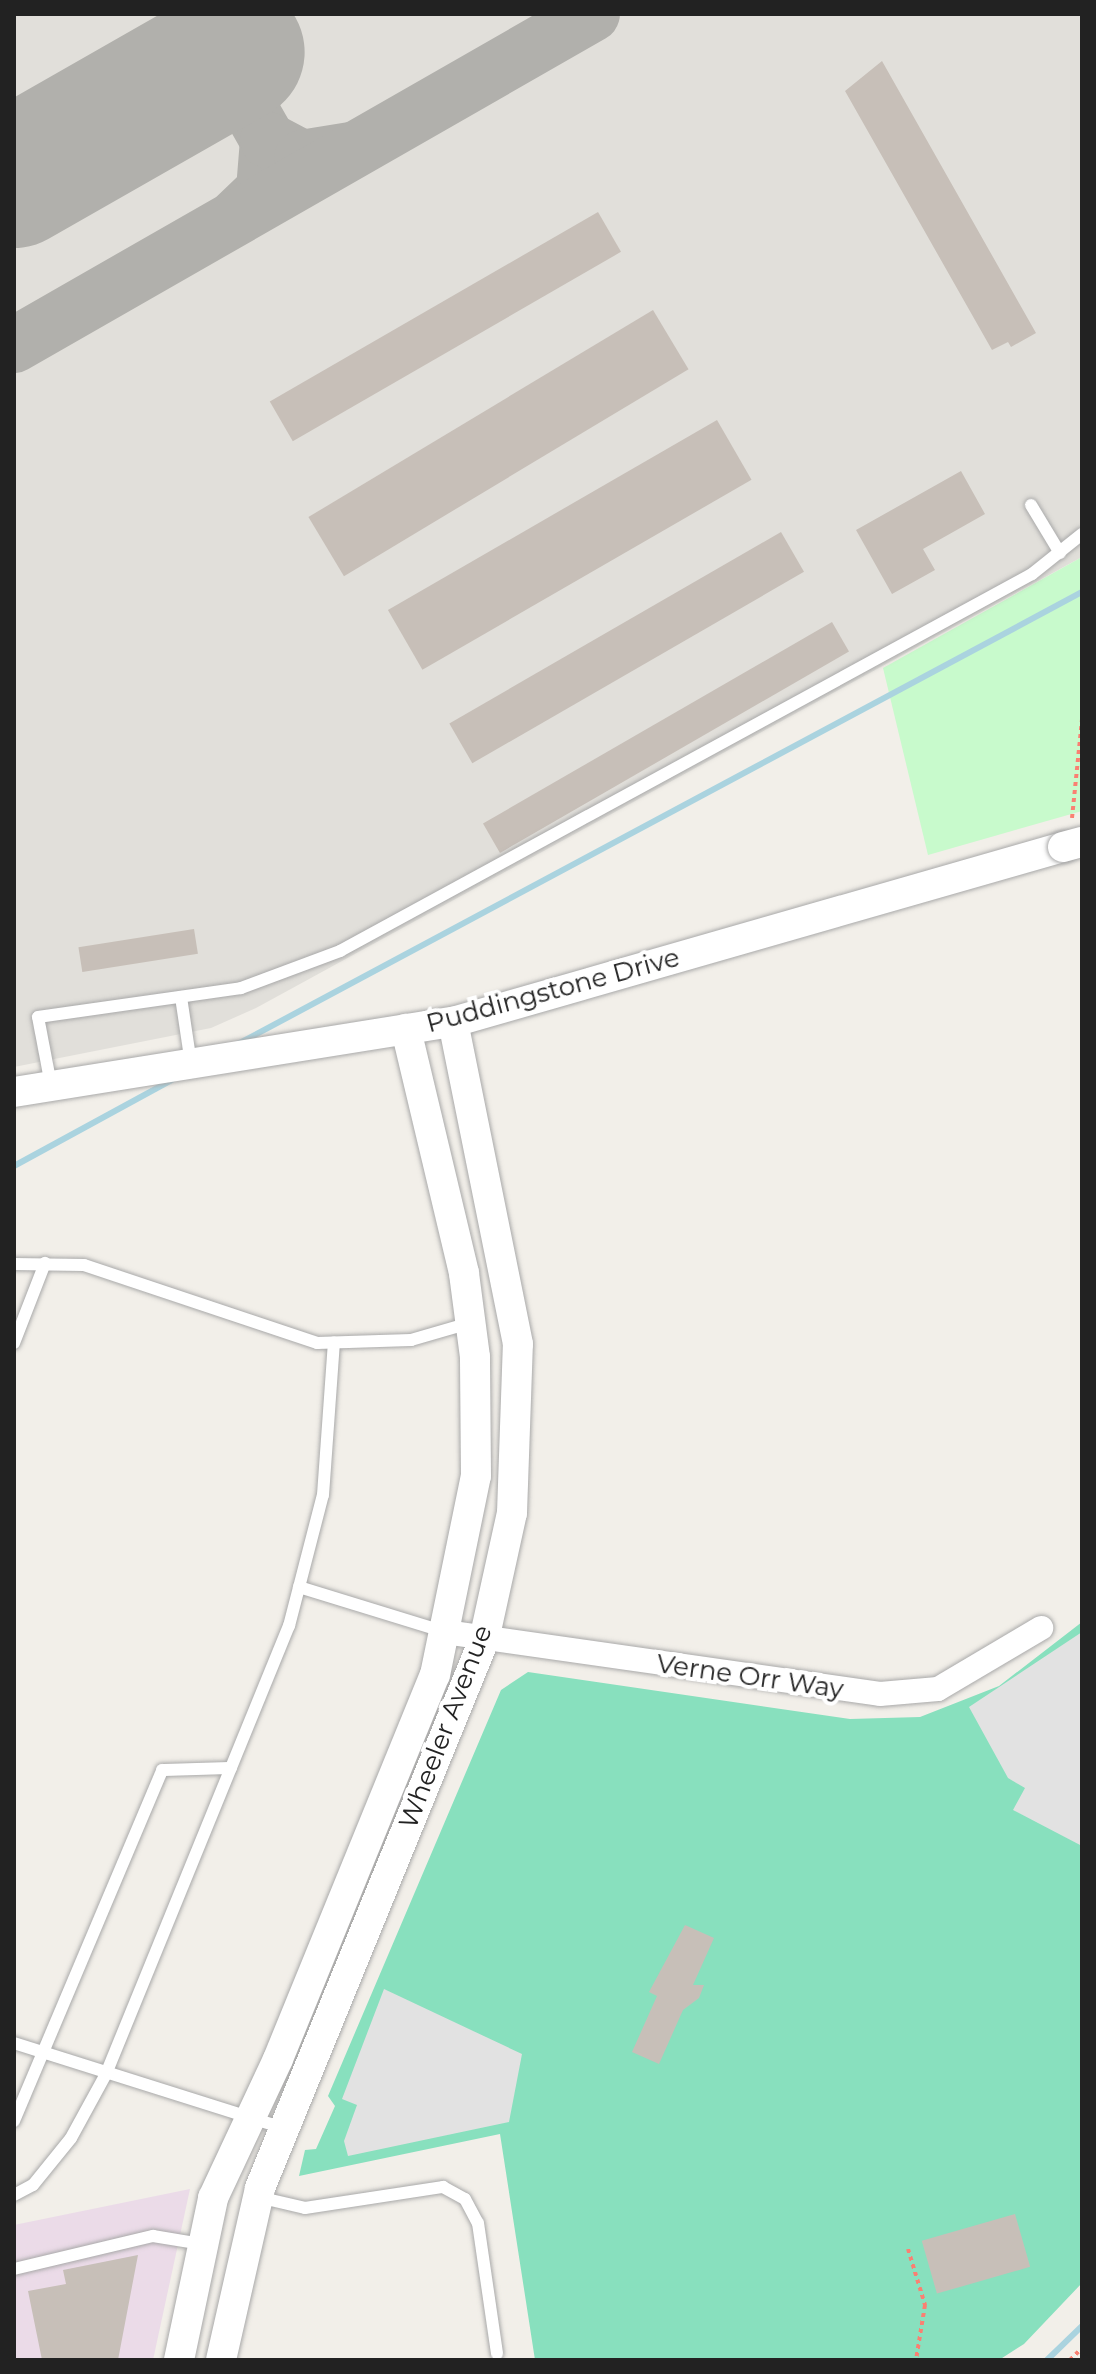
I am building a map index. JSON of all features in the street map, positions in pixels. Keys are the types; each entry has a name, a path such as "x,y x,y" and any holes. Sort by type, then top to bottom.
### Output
{"street":[{"name":"Puddingstone Drive","path":"14,1092 453,1022 1073,838"},
{"name":"Wheeler Avenue","path":"221,2360 258,2197 484,1640 512,1513 518,1344 453,1022"},
{"name":"Wheeler Avenue","path":"179,2360 213,2198 252,2115 402,1759 445,1632 476,1476 470,1323 444,1177 406,1029"},
{"name":"Verne Orr Way","path":"445,1632 484,1640 880,1694 938,1689 1041,1628"}],"lane":[{"path":"1031,505 1060,553"},
{"path":"51,1086 38,1017 241,988 340,951 832,686 1060,553 1082,534"},
{"path":"181,997 191,1064"},
{"path":"14,1343 45,1263"},
{"path":"14,1264 84,1265 317,1343 411,1340 470,1323"},
{"path":"14,2195 33,2185 71,2138 106,2074 231,1768 299,1587 323,1495 334,1342"},
{"path":"299,1587 445,1632"},
{"path":"15,2118 162,1770 231,1768"},
{"path":"14,2043 106,2074 252,2115 284,2128"},
{"path":"258,2197 305,2208 443,2187 465,2199 478,2223 497,2354"},
{"path":"14,2269 153,2236 202,2244"}],"path":[{"path":"1073,838 1082,720"},
{"path":"908,2249 925,2305 916,2360"},
{"path":"1070,2360 1082,2348"}],"shaded area":[{"path":"14,14 1082,14 1082,557 256,1008 211,1028 14,1067"},
{"path":"1082,1632 1082,1846 1013,1810 1025,1788 1008,1778 969,1707"},
{"path":"384,1989 522,2054 509,2122 348,2156 344,2141 357,2105 342,2099"},
{"path":"190,2189 153,2360 14,2360 14,2225"}],"green space":[{"path":"1082,557 1082,811 928,855 883,668"},
{"path":"1082,1622 1082,2283 1024,2344 999,2360 535,2360 500,2134 299,2176 305,2150 316,2149 335,2106 328,2096 501,1690 528,1672 850,1719 920,1717 999,1686"}],"building":[{"path":"882,61 1036,333 1011,347 1008,342 992,350 845,91"},
{"path":"598,212 621,252 293,441 270,402"},
{"path":"653,310 689,369 344,576 308,517"},
{"path":"717,420 752,480 422,670 388,610"},
{"path":"961,471 985,514 923,549 935,570 892,594 856,530"},
{"path":"781,532 804,572 472,763 449,724"},
{"path":"832,622 849,651 500,853 483,824"},
{"path":"194,929 198,954 82,972 78,947"},
{"path":"685,1925 714,1938 693,1985 704,1985 699,1998 683,2010 659,2064 632,2052 657,1996 649,1992"},
{"path":"1015,2214 1030,2267 937,2294 922,2241"},
{"path":"138,2255 118,2360 42,2360 28,2291 66,2284 63,2270"}],"waterway":[{"path":"238,1044 1082,592"},
{"path":"14,1166 172,1080"},
{"path":"1047,2360 1082,2326"}],"taxiway":[{"path":"196,14 268,140"},
{"path":"14,345 592,14"},
{"path":"237,216 264,190 268,140 302,158 351,150"}],"runway":[{"path":"14,178 235,52"}]}
